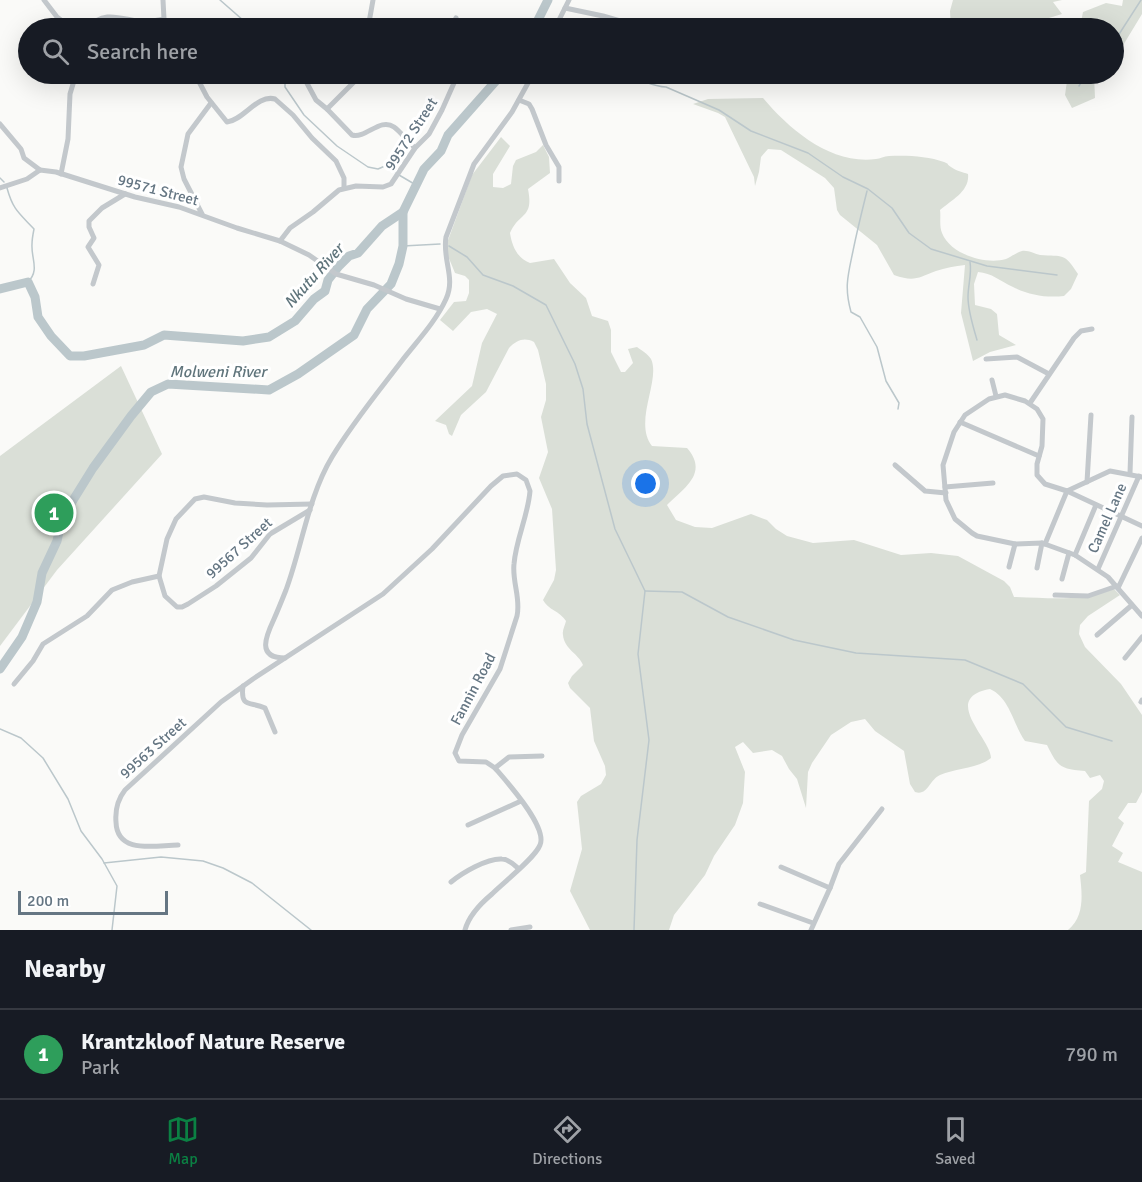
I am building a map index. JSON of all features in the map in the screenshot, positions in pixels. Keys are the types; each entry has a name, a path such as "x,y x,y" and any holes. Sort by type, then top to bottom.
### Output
{"street":[{"path":"45,0 58,18"},
{"path":"163,0 164,18"},
{"path":"370,18 373,0"},
{"path":"560,18 568,0"},
{"path":"565,8 610,18"},
{"path":"61,174 68,139 70,94 73,84"},
{"path":"201,84 223,120 229,123 254,106 272,98 293,115 312,138 336,161 344,178 344,188 290,228 280,241"},
{"path":"307,84 316,100 352,135 361,136 389,124 415,148"},
{"path":"327,109 352,84"},
{"name":"99572 Street","path":"344,188 383,187 391,184 415,148 429,134 454,84"},
{"path":"287,658 273,656 266,649 264,641 286,590 311,507 330,460 355,422 440,309 449,291 451,279 445,257 446,237 468,177 474,164 519,100 527,84"},
{"path":"519,100 529,104 532,108 546,144 559,167 559,181"},
{"path":"202,214 180,167 188,134 211,103"},
{"path":"0,124 21,149 25,159 40,170 27,179 0,188"},
{"name":"99571 Street","path":"40,170 202,214 280,241 309,255 334,273 440,309"},
{"path":"93,284 99,265 88,247 94,238 89,221 102,208 125,194"},
{"path":"1030,403 1078,334 1084,329 1092,329"},
{"path":"986,359 1017,357 1049,374"},
{"path":"992,380 996,396"},
{"path":"1140,611 1098,569 1072,554 1043,544 1016,544 972,533 951,513 946,490 944,460 954,432 960,422 981,404 996,396 1011,396 1030,403 1043,419 1042,446 1036,470 1040,480 1142,525"},
{"path":"1087,482 1090,415"},
{"path":"1130,473 1132,417"},
{"path":"960,422 1039,456"},
{"path":"896,465 925,490 946,490 993,483"},
{"path":"1037,568 1043,544 1067,491 1110,471 1140,476"},
{"name":"Fannin Road","path":"287,658 383,594 432,549 480,495 497,480 512,473 522,476 530,491 514,562 518,607 515,623 500,669 454,753 459,761 486,762 495,768"},
{"name":"Camel Lane","path":"1098,569 1140,476"},
{"name":"99567 Street","path":"204,497 235,503 311,507 270,534 251,558 216,586 183,607 177,607 165,597 159,576 164,548 176,519 195,499 204,497"},
{"path":"1062,579 1096,505"},
{"path":"1055,595 1088,596 1118,587 1142,538"},
{"path":"1009,567 1016,544"},
{"path":"14,684 33,661 43,644 87,616 112,590 132,582 159,576"},
{"path":"1097,635 1132,605"},
{"path":"1125,658 1142,637"},
{"name":"99563 Street","path":"178,845 144,847 129,844 120,837 115,818 121,795 221,702 287,658"},
{"path":"243,686 242,694 245,702 265,708 274,732"},
{"path":"465,930 471,916 480,905 538,849 542,839 538,827 521,801 495,768 509,757 542,756"},
{"path":"468,825 521,801"},
{"path":"810,930 841,861 882,809"},
{"path":"451,882 468,870 499,859 508,861 519,869"},
{"path":"782,867 828,887"},
{"path":"760,904 813,923"},
{"path":"511,930 530,927"}],"shaded area":[{"path":"953,0 1062,0 1053,2 1062,14 1049,18 950,18"},
{"path":"1123,0 1142,0 1142,14 1124,44 1124,18 1082,18 1083,12 1106,3 1122,6"},
{"path":"1067,84 1094,84 1095,98 1072,108 1065,95"},
{"path":"763,98 799,133 828,151 859,159 878,159 887,156 924,157 947,163 955,170 968,174 963,190 940,210 941,230 952,247 969,256 988,260 1006,259 1024,251 1062,257 1078,274 1071,289 1064,296 1031,294 978,272 974,284 975,305 991,309 997,314 999,335 1016,345 990,352 973,361 961,313 965,265 916,278 894,275 877,245 840,215 837,210 834,188 825,178 781,150 768,149 761,157 755,186 754,177 725,117 693,104 708,99"},
{"path":"501,137 510,146 493,174 493,187 503,188 511,184 516,160 536,152 543,145 549,157 550,173 528,189 527,211 510,233 516,251 530,263 554,259 570,283 586,298 592,316 608,321 611,330 611,352 621,372 625,372 633,363 628,349 637,347 651,359 653,378 646,413 647,436 652,446 687,448 696,465 692,480 667,505 676,520 695,527 712,528 751,514 767,520 787,536 813,543 854,540 901,555 931,553 958,556 1004,581 1010,587 1014,597 1077,598 1114,589 1120,595 1088,616 1080,625 1079,634 1085,647 1121,684 1142,715 1142,792 1136,803 1128,803 1118,818 1124,823 1112,846 1123,853 1118,862 1142,872 1142,930 1068,930 1080,911 1080,875 1086,872 1089,801 1102,789 1104,781 1100,775 1090,778 1085,771 1061,766 1047,745 1025,741 1007,705 997,693 990,689 976,694 969,701 968,710 991,758 979,764 940,775 926,790 919,793 915,792 910,784 904,751 875,731 865,719 851,722 831,735 812,763 808,772 806,808 797,779 782,756 772,750 753,753 743,742 735,747 745,772 743,803 735,825 714,856 705,875 674,915 669,930 590,930 570,891 582,849 577,802 581,796 601,784 606,775 605,766 594,741 590,708 570,688 568,683 583,665 564,640 563,631 566,621 543,600 554,580 556,570 552,509 539,478 548,452 541,417 546,400 546,384 534,342 521,340 509,348 486,392 461,415 452,436 446,425 435,421 472,386 482,343 497,314 487,309 471,312 453,331 440,320 454,302 466,301 469,293 469,280 455,273 448,256 447,243 472,175"},
{"path":"121,366 162,454 57,570 0,646 0,456"}],"waterway":[{"path":"220,0 241,18"},
{"name":"Molweni River","path":"539,18 548,0"},
{"path":"1124,26 1141,0"},
{"path":"285,84 304,115 337,146 368,167 378,169 385,166 395,172"},
{"name":"Molweni River","path":"0,669 22,637 37,602 42,573 57,541 62,518 93,468 151,392 168,384 269,390 298,374 354,335 367,309 391,284 403,246 403,212 424,169 441,151 448,135 493,84"},
{"path":"651,84 666,87 719,110 751,131 808,153 843,177 868,189 892,208 909,233 931,249 987,266 1057,275"},
{"path":"399,175 416,185"},
{"path":"0,178 4,182"},
{"path":"7,188 14,206 34,229 32,240 34,273 28,282"},
{"path":"867,191 850,267 848,295 851,312 860,317 877,347 886,381 899,403 898,409"},
{"name":"Nkutu River","path":"0,289 28,282 35,297 38,317 51,336 70,356 84,356 144,345 164,335 243,341 269,337 295,321 314,299 325,291 328,280 339,266 349,256 358,253 382,226 403,212"},
{"path":"403,246 440,244"},
{"path":"449,246 467,257 483,275 513,286 546,305 575,364 583,389 587,424 615,529 645,591 638,654 649,740 637,840 634,930"},
{"path":"970,262 968,302 977,340"},
{"path":"645,591 682,592 728,617 794,640 856,653 965,660 1023,684 1066,727 1112,741"},
{"path":"0,729 21,738 43,758 68,799 81,831 102,859 117,886 112,930"},
{"path":"104,863 161,857 203,861 223,868 252,883 311,930"}],"place":[{"name":"Krantzkloof Nature Reserve","path":"54,513"}]}
